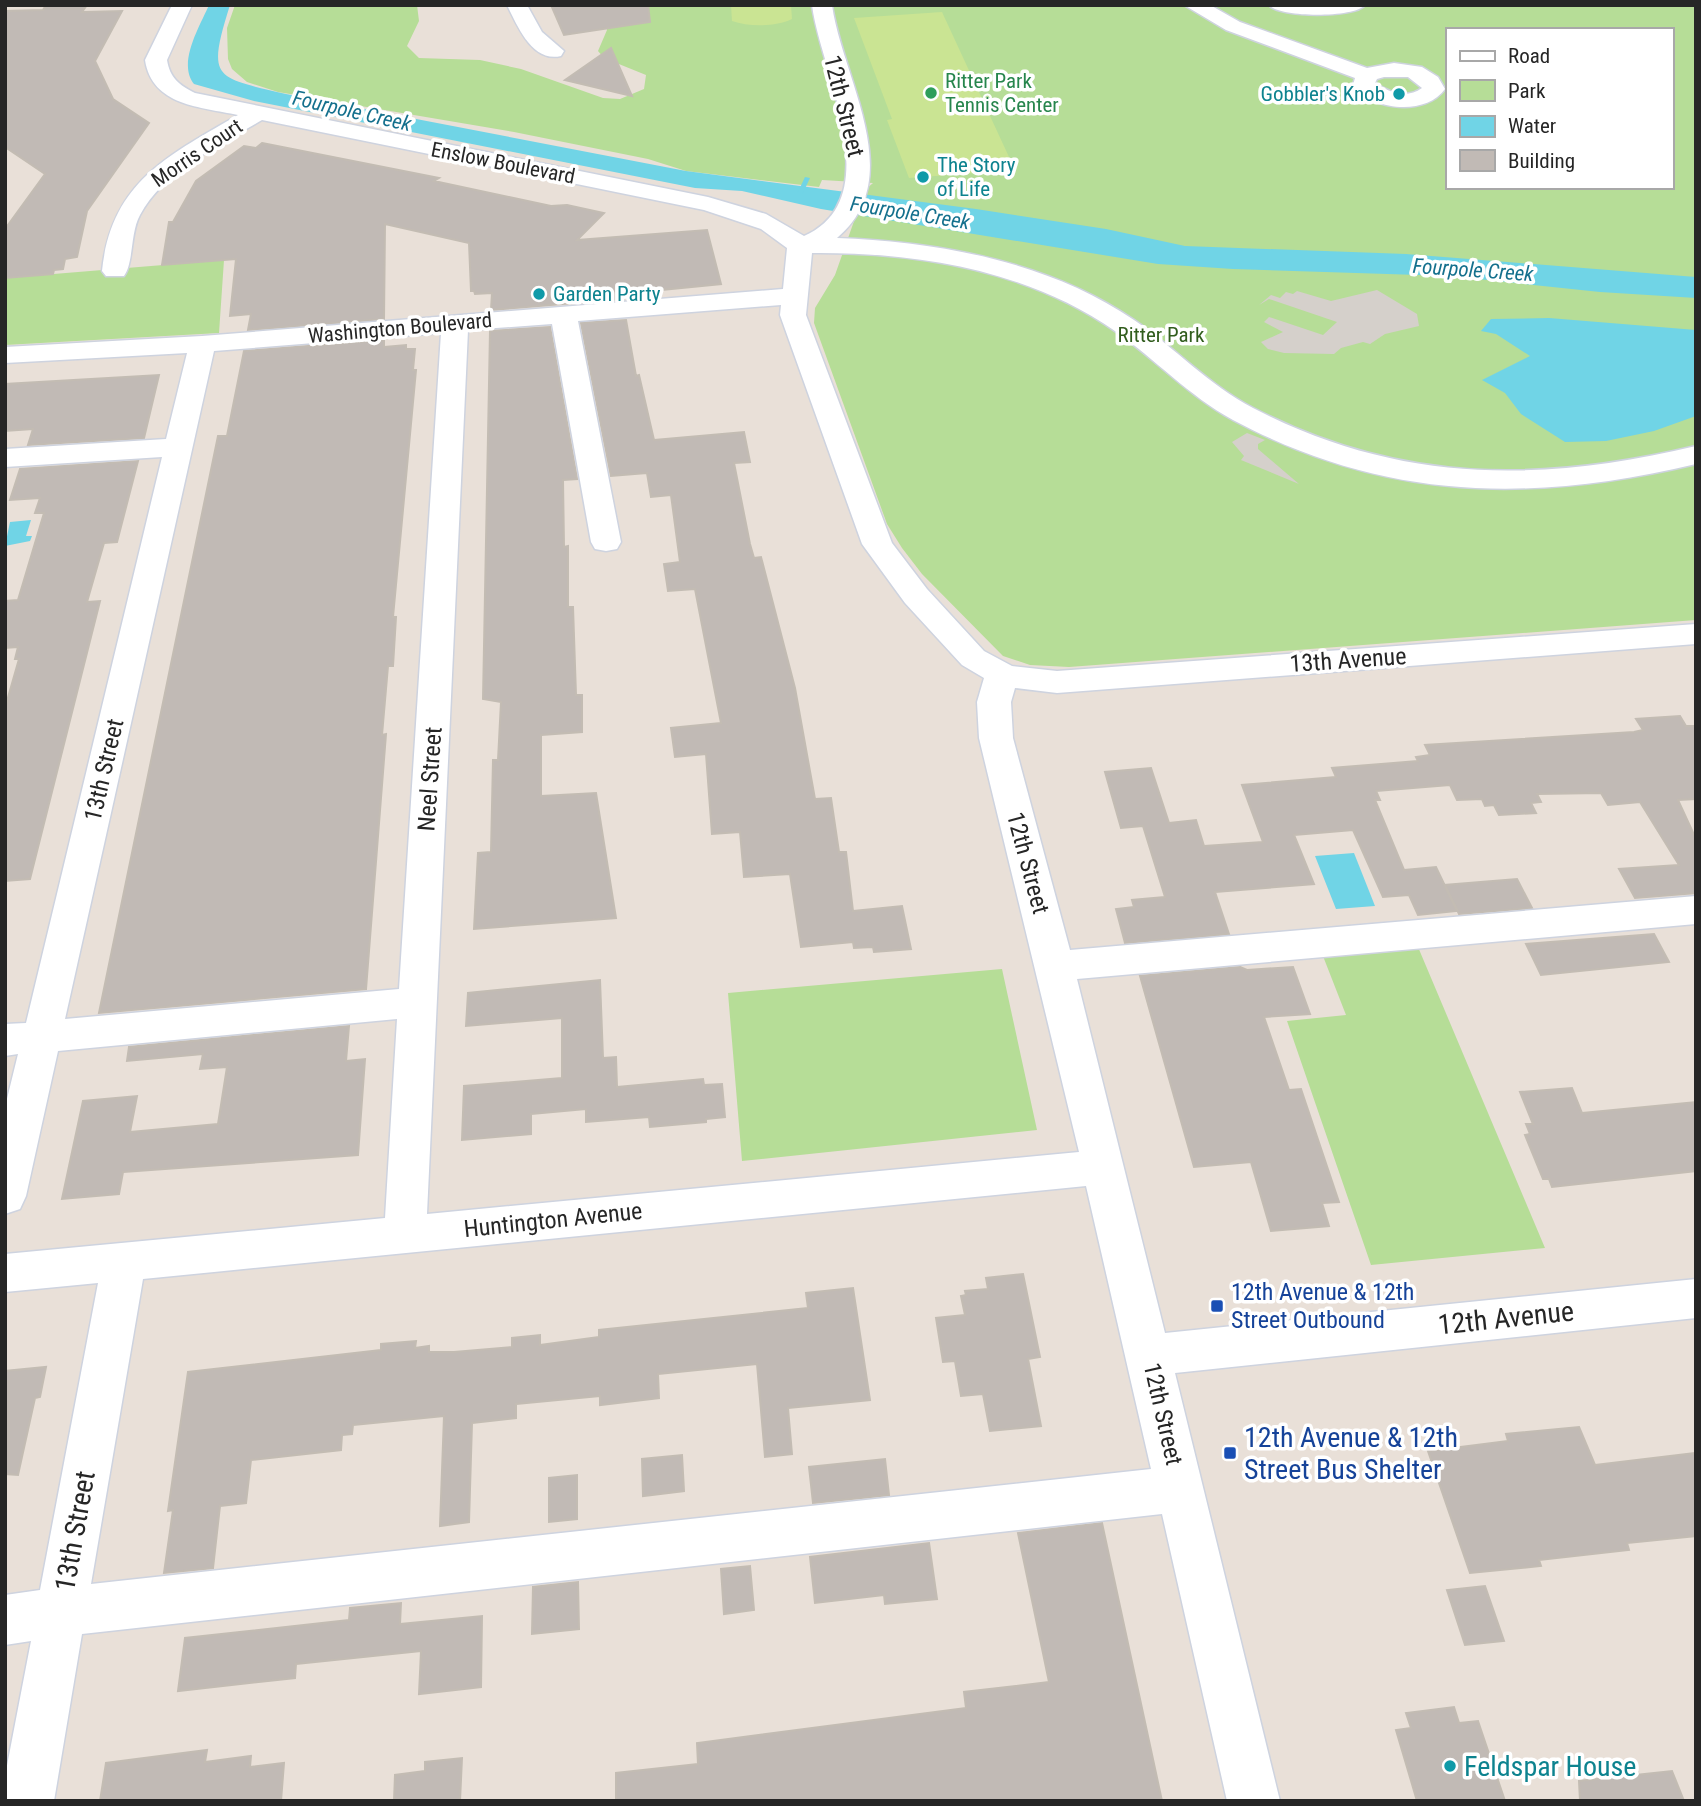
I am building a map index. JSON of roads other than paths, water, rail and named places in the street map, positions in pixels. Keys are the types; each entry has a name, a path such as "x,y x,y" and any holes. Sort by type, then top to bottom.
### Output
{"street":[{"name":"Enslow Boulevard","path":"182,5 156,60 162,81 172,91 189,98 255,114 708,204 765,223 793,238 800,246"},
{"path":"517,5 533,36 553,51"},
{"name":"12th Street","path":"800,246 830,234 840,223 857,185 859,159 822,5"},
{"path":"1194,5 1233,26 1367,75"},
{"path":"1279,5 1314,9 1355,5"},
{"name":"Morris Court","path":"115,271 116,237 130,207 142,191 174,165 255,114"},
{"path":"1002,674 987,668 966,651 916,596 877,544 793,315 800,267 800,246 853,245 892,250 985,267 1053,288 1105,313 1211,393 1284,433 1377,466 1466,482 1584,477 1696,455"},
{"name":"Washington Boulevard","path":"5,355 202,344 795,296"},
{"path":"563,314 606,542"},
{"name":"Neel Street","path":"405,1235 455,324"},
{"name":"13th Street","path":"5,1196 202,344"},
{"path":"5,458 178,447"},
{"name":"13th Avenue","path":"1002,674 1032,681 1057,682 1696,634"},
{"name":"12th Street","path":"1002,674 994,702 996,738 1055,966 1254,1801"},
{"path":"1055,966 1696,910"},
{"path":"5,1040 417,1002"},
{"name":"Huntington Avenue","path":"5,1273 1102,1167"},
{"name":"13th Street","path":"27,1801 124,1262"},
{"name":"12th Avenue","path":"1149,1355 1696,1298"},
{"path":"5,1620 1181,1489"}],"water":[{"name":"Fourpole Creek","path":"209,5 230,5 219,49 218,62 222,72 244,84 286,94 686,171 976,209 1106,229 1185,246 1406,254 1696,277 1696,298 1600,292 1450,276 1158,264 821,209 742,191 695,188 254,101 194,84 189,75 189,55"},
{"path":"1549,318 1696,330 1696,416 1654,431 1606,441 1565,442 1521,414 1505,393 1482,380 1530,356 1496,334 1481,331 1491,319"},
{"path":"31,520 26,536 32,536 30,541 5,546 10,522"},
{"path":"1354,853 1375,906 1336,909 1315,856"}],"waterway":[{"path":"800,194 807,178"}],"place":[{"name":"Ritter Park Tennis Center","path":"931,93"},
{"name":"Gobbler's Knob","path":"1399,94"},
{"name":"The Story of Life","path":"923,177"},
{"name":"Garden Party","path":"539,294"},
{"name":"12th Avenue & 12th Street Outbound","path":"1217,1306"},
{"name":"12th Avenue & 12th Street Bus Shelter","path":"1230,1453"},
{"name":"Feldspar House","path":"1450,1766"}],"park label":[{"name":"Ritter Park","path":"1161,335"}]}
